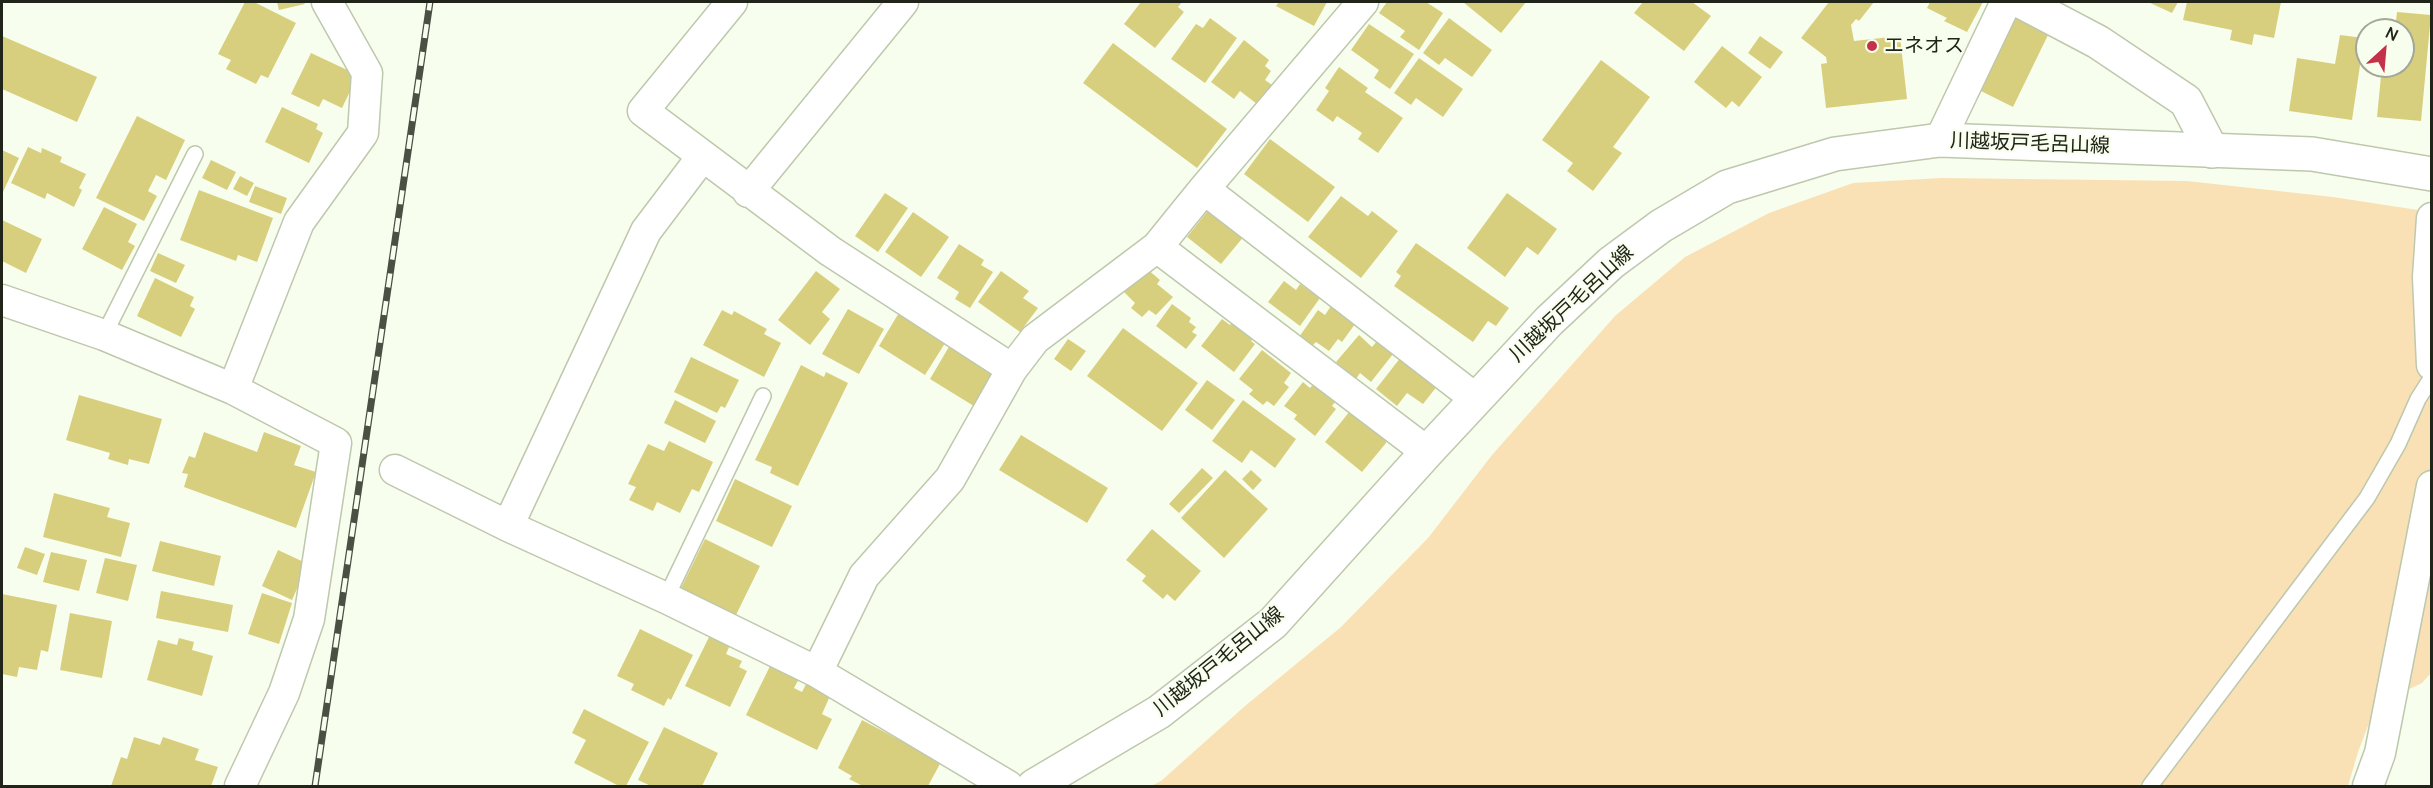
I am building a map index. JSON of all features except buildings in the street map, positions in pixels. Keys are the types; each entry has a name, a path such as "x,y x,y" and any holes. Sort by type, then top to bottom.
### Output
{"main road":[{"path":"2022,2 2098,42 2186,101 2212,151"},
{"name":"川越坂戸毛呂山線","path":"1034,786 1159,712 1272,623 1549,321 1611,263 1661,226 1727,187 1834,153 1940,140 2312,154 2432,174"}],"street":[{"path":"233,389 299,222 363,133 368,73 327,2"},
{"path":"732,2 643,111 748,192 830,251 1012,369"},
{"path":"748,192 903,2"},
{"path":"817,672 864,576 950,479 1012,369 1035,339 1157,247 1363,2"},
{"path":"1940,140 2006,2"},
{"path":"508,526 646,231 702,157"},
{"path":"1204,189 1476,399"},
{"path":"2432,218 2428,277 2432,365"},
{"path":"1157,247 1427,452"},
{"path":"2,300 104,335 233,389 336,443 309,619 284,693 240,786"},
{"path":"395,470 817,672 1008,786"},
{"path":"2367,786 2380,753 2432,486"}],"lane":[{"path":"104,335 195,154"},
{"path":"2150,786 2367,498 2398,444 2418,399 2432,377"},
{"path":"666,598 763,396"}],"shaded area":[{"path":"1941,178 2187,181 2333,197 2431,212 2431,673 2422,683 2376,705 2348,786 1151,786 1161,781 1245,706 1341,627 1428,538 1492,455 1615,316 1685,257 1769,213 1853,183"}],"railway":[{"path":"315,786 430,2"}],"place":[{"name":"エネオス","path":"1872,46"}]}
